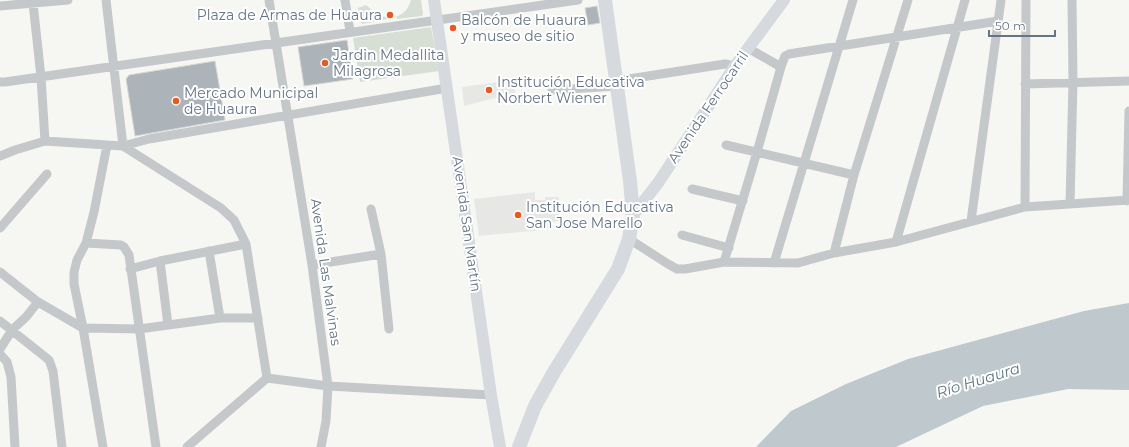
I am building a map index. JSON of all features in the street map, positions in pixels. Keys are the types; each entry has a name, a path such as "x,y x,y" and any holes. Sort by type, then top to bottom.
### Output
{"main road":[{"name":"Avenida San Martín","path":"434,0 500,447"},
{"path":"519,447 535,406 554,372 618,268 629,239 633,215 630,181 605,0"},
{"name":"Avenida Ferrocarril","path":"633,215 658,183 735,66 784,0"}],"street":[{"path":"0,6 68,0"},
{"path":"106,0 123,146"},
{"name":"Avenida Las Malvinas","path":"269,0 312,265 328,386 326,421 321,447"},
{"path":"345,0 350,32"},
{"path":"0,82 578,0"},
{"path":"774,263 853,0"},
{"path":"834,253 854,175 908,0"},
{"path":"896,242 965,0"},
{"path":"971,221 1002,0"},
{"path":"1025,207 1026,0"},
{"path":"1070,204 1073,82 1072,0"},
{"path":"33,3 41,77 45,141"},
{"path":"724,262 743,201 780,67 785,56 789,54 897,38 998,20"},
{"path":"748,48 780,67"},
{"path":"552,90 617,83 725,64 735,66"},
{"path":"1025,84 1129,81"},
{"path":"0,156 45,141 123,146 149,139 287,114 447,88"},
{"path":"629,239 668,264 677,268 685,269 724,262 798,262 834,253 896,242 1025,207 1128,200 1129,111"},
{"path":"726,145 854,175"},
{"path":"102,447 83,328 74,284 74,272 77,260 86,243 94,212 107,146"},
{"path":"123,146 221,208 234,220 246,244 267,378"},
{"path":"0,228 47,174"},
{"path":"692,189 743,201"},
{"path":"371,209 381,254 389,329"},
{"path":"682,235 729,248"},
{"path":"86,243 121,244 129,255 156,447"},
{"path":"130,269 160,261 246,244"},
{"path":"209,251 220,318"},
{"path":"312,265 381,254"},
{"path":"160,261 168,325"},
{"path":"0,272 38,302 83,328 139,329 220,318 258,318"},
{"path":"0,349 12,330 26,317 38,302"},
{"path":"0,321 49,360 52,367 62,447"},
{"path":"0,354 7,362 11,377 15,447"},
{"path":"187,447 267,378 328,386 491,394"}],"shaded area":[{"path":"411,0 421,0 422,16 397,19 396,17 406,10"},
{"path":"366,5 377,15 387,17 387,19 362,24 358,8"},
{"path":"431,27 439,71 360,82 353,38"},
{"name":"Institución Educativa Norbert Wiener","path":"514,80 515,93 464,106 462,87"},
{"name":"Institución Educativa San Jose Marello","path":"535,192 535,200 545,200 545,197 559,197 559,221 553,222 553,229 479,236 474,199"}],"water":[{"name":"Río Huaura","path":"1129,303 1129,390 1068,389 983,406 896,447 756,447 791,411 846,384 908,359 1084,311"}],"building":[{"path":"597,6 600,23 588,25 585,8"},
{"name":"Jardin Medallita Milagrosa","path":"347,40 353,79 304,86 298,47"},
{"name":"Mercado Municipal de Huaura","path":"215,61 225,120 135,136 126,79 129,75"}],"place":[{"name":"Plaza de Armas de Huaura","path":"390,15"},
{"name":"Balcón de Huaura y museo de sitio","path":"453,28"},
{"name":"Jardin Medallita Milagrosa","path":"325,63"},
{"name":"Institución Educativa Norbert Wiener","path":"489,90"},
{"name":"Mercado Municipal de Huaura","path":"176,101"},
{"name":"Institución Educativa San Jose Marello","path":"518,215"}]}
